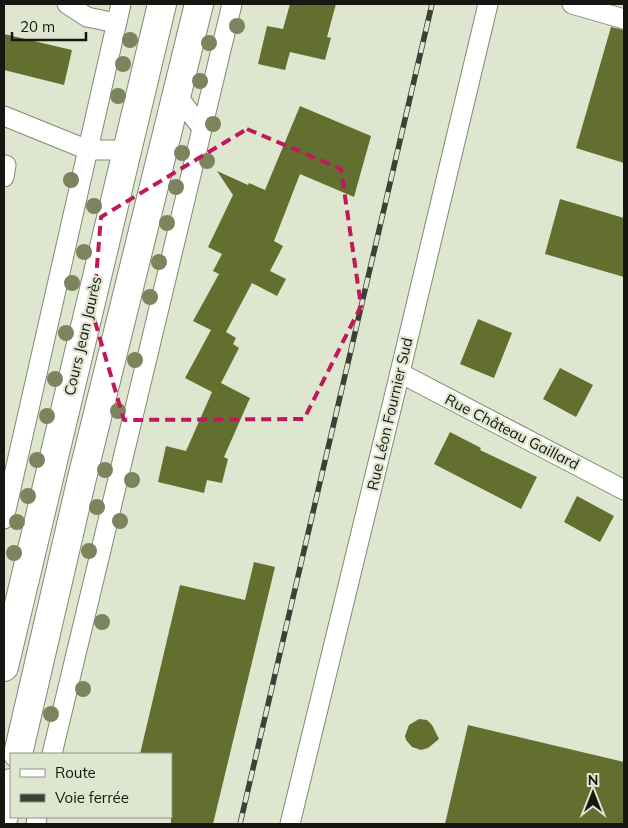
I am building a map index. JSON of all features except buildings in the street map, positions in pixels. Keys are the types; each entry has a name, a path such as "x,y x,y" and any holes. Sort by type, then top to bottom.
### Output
{"main road":[{"name":"Cours Jean Jaurès","path":"4,667 162,4"},
{"path":"18,753 81,482 200,4"},
{"path":"4,816 10,788"}],"street":[{"path":"67,4 87,16 116,23"},
{"path":"5,508 121,4"},
{"path":"52,753 232,4"},
{"name":"Rue Léon Fournier Sud","path":"290,824 488,4"},
{"path":"572,4 624,19"},
{"path":"178,96 202,128"},
{"path":"4,116 88,150 127,150"},
{"name":"Rue Château Gaillard","path":"400,373 624,490"}],"highlighted area":[{"path":"247,129 341,169 361,306 304,419 124,420 93,315 101,217"}],"railway":[{"path":"240,824 432,4"}]}
